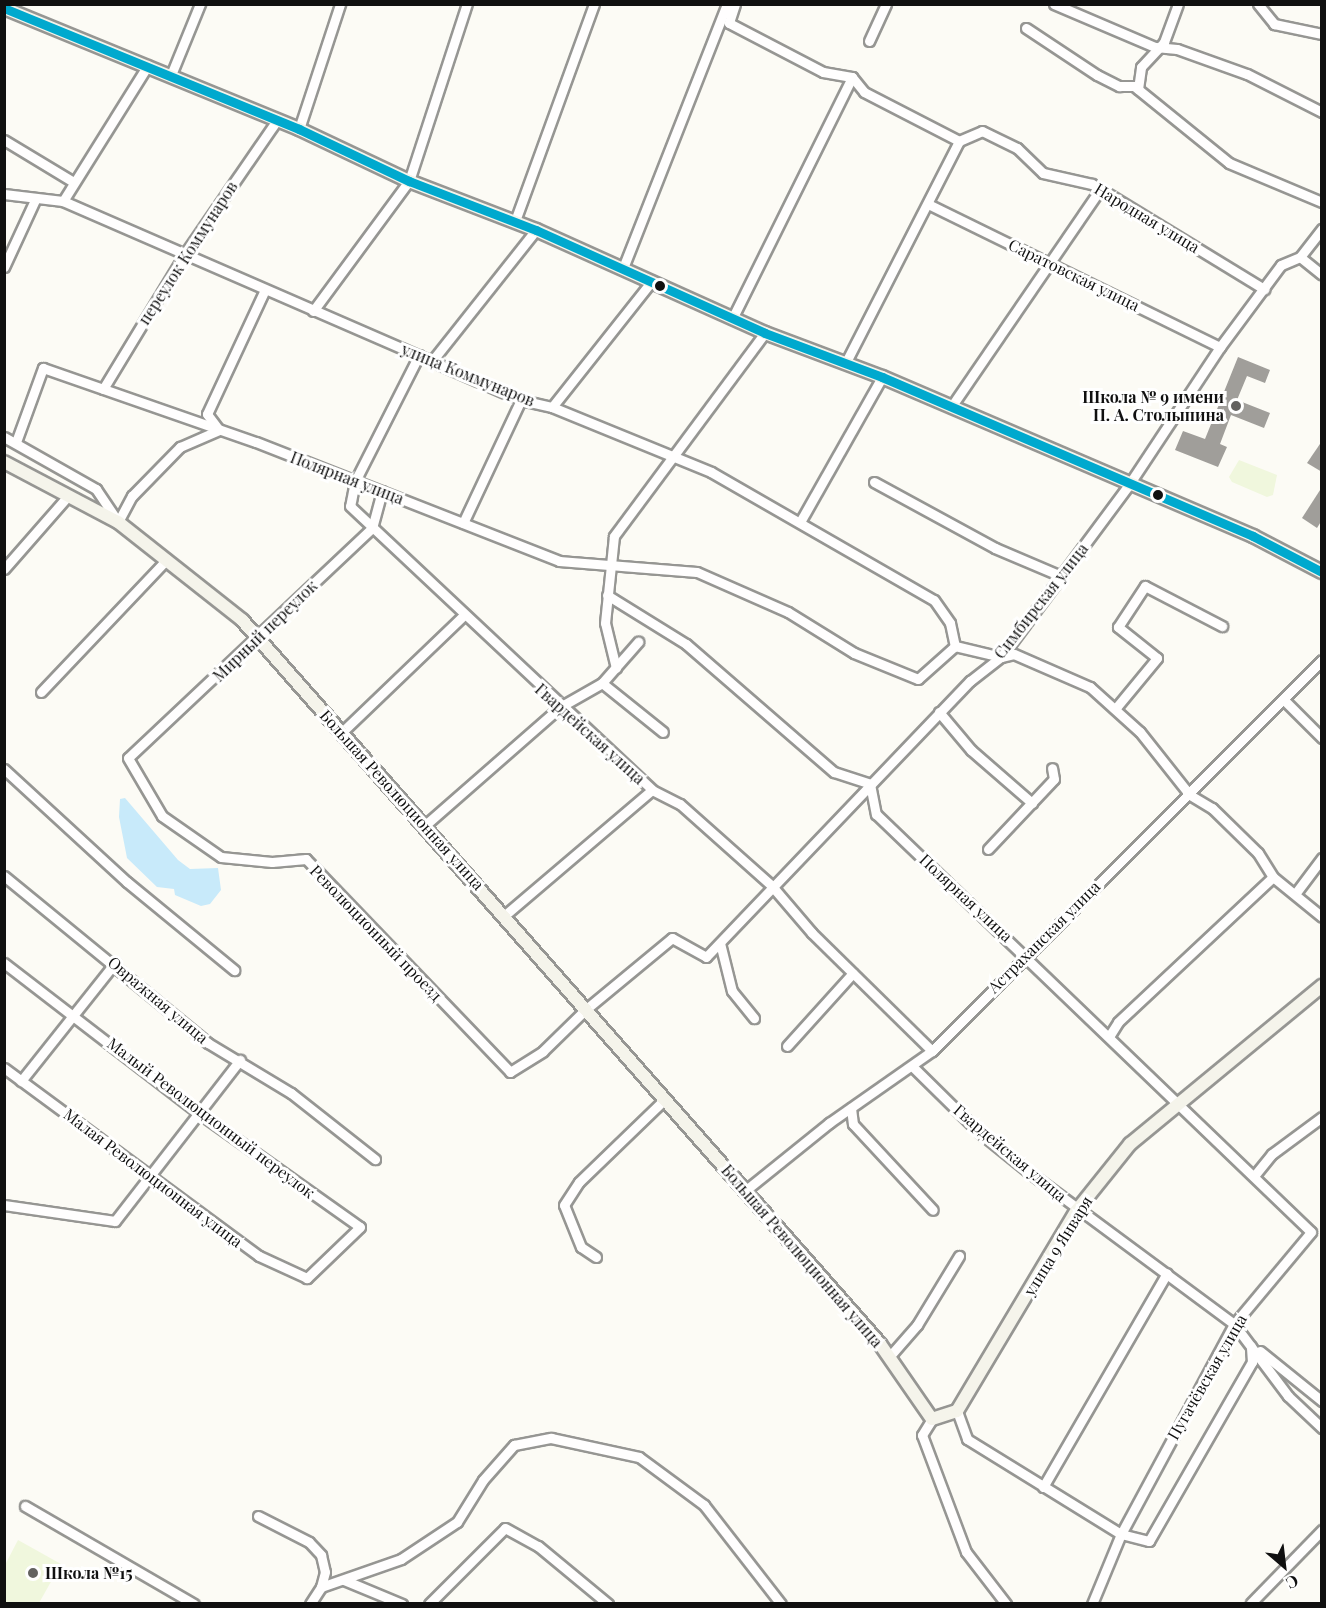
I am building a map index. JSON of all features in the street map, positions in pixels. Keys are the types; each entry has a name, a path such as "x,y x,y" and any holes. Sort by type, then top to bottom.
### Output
{"street":[{"path":"171,75 200,4"},
{"path":"299,129 340,4"},
{"path":"313,311 409,181 466,4"},
{"path":"515,221 594,4"},
{"path":"623,268 728,4"},
{"path":"735,4 729,23 823,72 852,77 864,92 959,141 846,362"},
{"path":"869,41 886,4"},
{"path":"1054,4 1155,47 1177,49 1246,74 1322,112"},
{"path":"1138,89 1141,67 1155,47 1164,42 1178,4"},
{"path":"1258,4 1274,24 1322,34"},
{"path":"4,8 299,129 409,181 515,221 765,333 882,377 1128,486 1253,536 1322,572"},
{"path":"1026,28 1097,75 1138,89 1229,163 1322,202"},
{"path":"63,201 72,182 148,66"},
{"path":"733,317 852,77"},
{"name":"переулок Коммунаров","path":"103,388 184,255 277,120"},
{"name":"Народная улица","path":"959,141 982,131 1017,148 1043,173 1100,189 1264,289"},
{"path":"4,140 72,182"},
{"path":"951,407 1046,262 1100,189"},
{"name":"улица Коммунаров","path":"4,194 35,200 63,201 264,292 521,400 552,407 674,454 800,522 934,600 950,623 955,646"},
{"path":"4,267 35,200"},
{"name":"Саратовская улица","path":"928,204 1220,347"},
{"name":"Симбирская улица","path":"585,1010 672,938 706,957 771,885 939,712 1001,657 1128,486 1220,347 1281,265 1300,257 1322,229"},
{"path":"432,361 536,230"},
{"path":"1300,257 1322,275"},
{"path":"552,407 652,281"},
{"path":"118,522 132,496 180,447 219,430 207,414 264,292"},
{"path":"616,668 605,623 609,565 614,536 765,333"},
{"path":"355,481 418,355"},
{"name":"Полярная улица","path":"16,442 43,368 219,430 559,561 697,572 788,612 854,653 918,679 955,646"},
{"path":"800,522 882,377"},
{"path":"463,523 521,400"},
{"path":"4,437 16,442"},
{"name":"Большая Революционная улица","path":"16,442 96,489 118,522"},
{"path":"4,462 68,497 4,569"},
{"name":"Гвардейская улица","path":"355,481 350,506 372,528 652,790 680,804 771,885 853,973 932,1051"},
{"path":"874,482 995,548 1061,576"},
{"path":"372,528 382,491"},
{"name":"Большая Революционная улица","path":"68,497 118,522 242,620 257,640 342,732 423,827 505,915 585,1010 746,1190 889,1357 932,1419"},
{"name":"Мирный переулок","path":"128,758 257,640 372,528"},
{"path":"41,692 167,559"},
{"path":"1115,709 1157,658 1118,627 1145,586 1222,626"},
{"path":"607,595 686,644 834,772 870,784"},
{"path":"342,732 464,615"},
{"path":"423,827 560,706 602,683 638,642"},
{"path":"955,646 1001,657 1014,654 1090,687 1140,732 1190,795 1235,830 1273,876 1322,917"},
{"name":"Астраханская улица","path":"746,1190 851,1108 914,1068 1190,795 1322,660"},
{"path":"602,683 663,732"},
{"path":"1284,700 1322,738"},
{"path":"939,712 971,750 1032,803"},
{"name":"Революционный проезд","path":"128,758 162,816 221,857 272,862 306,859 510,1072 543,1051 585,1010"},
{"path":"988,849 1054,779 1052,768"},
{"path":"4,769 127,882 234,970"},
{"name":"Полярная улица","path":"870,784 876,814 1027,954 1311,1232"},
{"path":"505,915 652,790"},
{"path":"1295,894 1322,858"},
{"name":"Овражная улица","path":"4,876 115,963 208,1043 240,1060 291,1093 375,1159"},
{"path":"1110,1035 1118,1022 1273,876"},
{"path":"720,943 732,991 754,1018"},
{"name":"Малый Революционный переулок","path":"4,963 75,1014 199,1113 360,1227 308,1278"},
{"path":"21,1081 115,963"},
{"path":"787,1046 853,973"},
{"name":"улица 9 Января","path":"957,1411 1077,1210 1130,1144 1182,1105 1322,986"},
{"path":"4,1205 115,1221 240,1060"},
{"name":"Малая Революционная улица","path":"4,1068 150,1173 258,1256 308,1278"},
{"name":"Гвардейская улица","path":"914,1068 979,1132 1077,1210 1167,1273 1234,1324 1251,1344"},
{"path":"596,1257 581,1247 564,1205 579,1182 664,1100"},
{"path":"851,1108 853,1124 933,1210"},
{"path":"1254,1176 1272,1154 1322,1117"},
{"name":"Пугачёвская улица","path":"1092,1604 1121,1534 1234,1324 1311,1232"},
{"path":"889,1357 917,1325 958,1256"},
{"path":"1043,1487 1167,1273"},
{"path":"1251,1344 1322,1401"},
{"path":"1251,1344 1288,1396 1322,1428"},
{"name":"Пугачёвская улица","path":"1121,1534 1149,1542 1252,1362 1251,1344"},
{"path":"1006,1604 966,1552 922,1435 932,1419 957,1411 967,1439 1121,1534"},
{"path":"321,1587 401,1559 457,1522 483,1480 514,1445 551,1438 639,1457 704,1505 781,1604"},
{"path":"25,1506 194,1604"},
{"path":"258,1516 309,1542 321,1554 325,1572 321,1587 310,1604"},
{"path":"429,1604 483,1546 506,1528 538,1546 606,1602"},
{"path":"1251,1603 1322,1530"},
{"path":"344,1580 402,1604"}],"green space":[{"path":"1239,460 1277,475 1273,495 1267,497 1232,482 1229,477"},
{"path":"18,1540 61,1564 39,1603 5,1603 5,1565"}],"water":[{"path":"125,798 178,860 190,869 218,868 221,890 210,904 201,906 175,895 174,889 157,887 127,858 119,817 120,799"}],"building":[{"name":"Школа № 9 имени П. А. Столыпина","path":"1238,357 1270,370 1265,383 1247,376 1237,400 1270,413 1264,428 1231,415 1220,444 1227,447 1218,467 1175,450 1183,431 1205,439"},
{"path":"1322,441 1322,472 1307,463"},
{"path":"1322,487 1322,520 1317,528 1302,518"}],"transit line":[{"path":"4,8 299,129 409,181 536,230 765,333 882,377 1253,536 1322,572"}],"place":[{"name":"Школа № 9 имени П. А. Столыпина","path":"1236,406"},
{"name":"Школа №15","path":"33,1573"}]}
